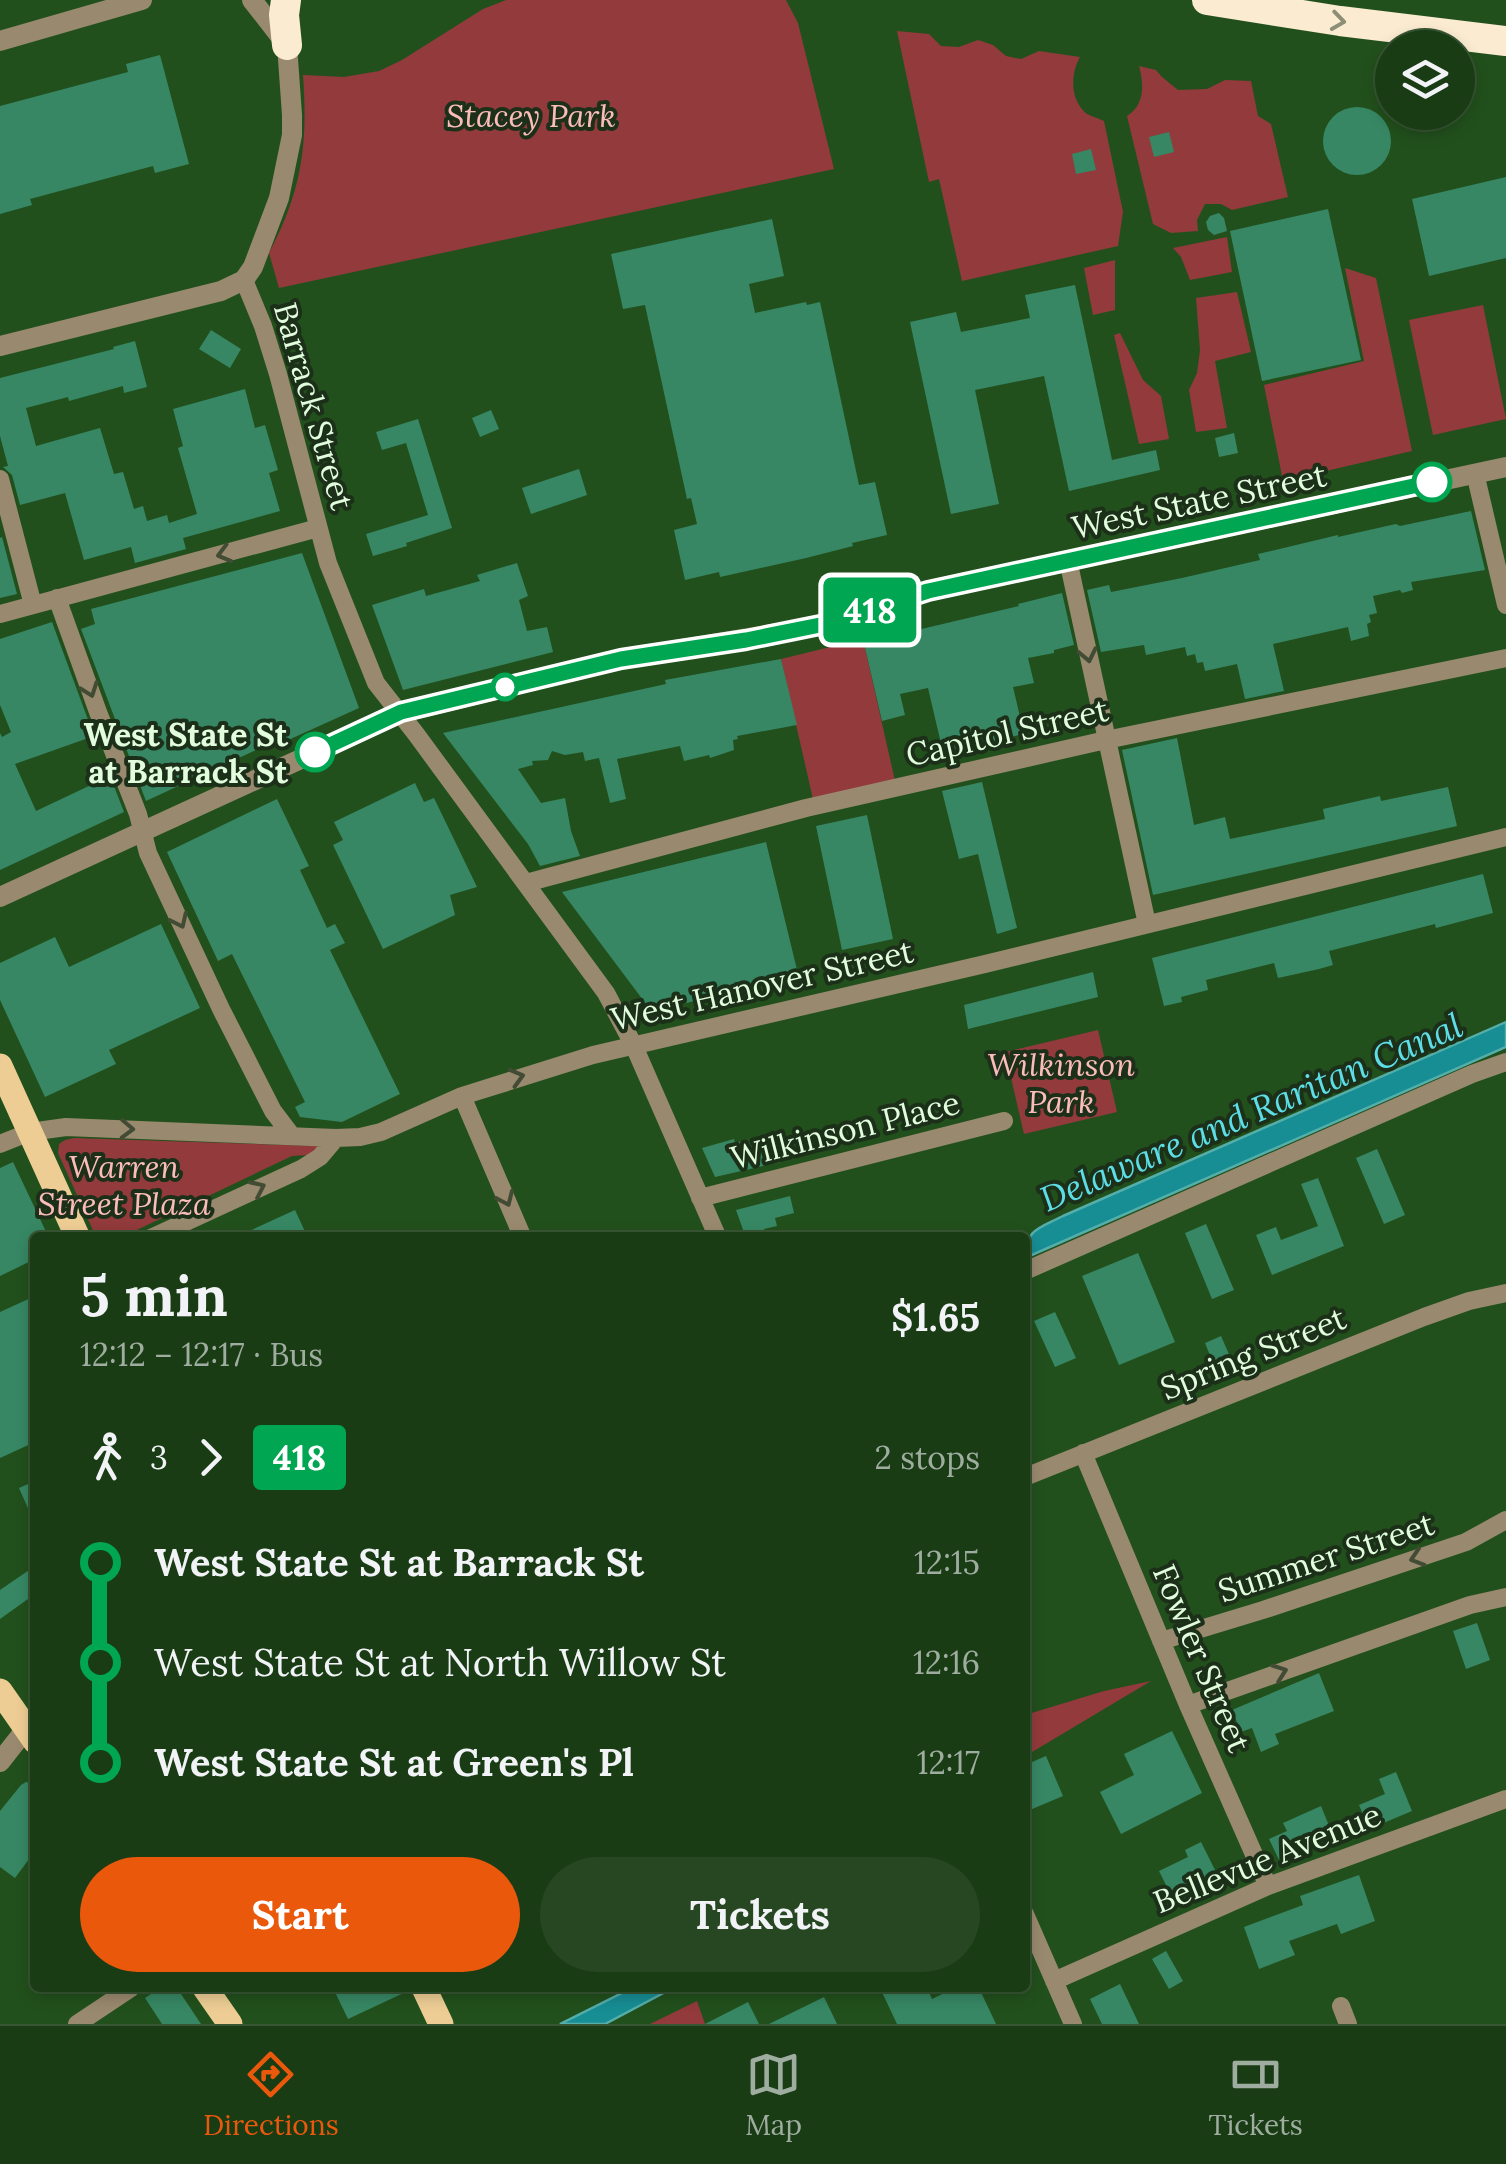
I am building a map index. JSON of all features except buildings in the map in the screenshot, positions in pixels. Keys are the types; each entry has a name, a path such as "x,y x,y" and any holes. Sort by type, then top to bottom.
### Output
{"highway":[{"path":"286,0 286,45"},
{"path":"1208,0 1506,41"}],"main road":[{"path":"0,1066 75,1232"},
{"path":"0,1691 30,1728"},
{"path":"208,1992 230,2024"},
{"path":"426,1992 441,2024"}],"street":[{"path":"0,41 142,0"},
{"path":"252,0 286,45"},
{"name":"Barrack Street","path":"286,45 292,116 286,175 266,238 244,280 278,374 334,583 376,683 606,993 634,1046 715,1232"},
{"path":"0,346 221,291 244,280"},
{"name":"West State Street","path":"0,897 401,712 621,659 833,622 928,591 1506,466"},
{"path":"1474,474 1506,605"},
{"path":"0,479 34,604"},
{"path":"0,614 318,528"},
{"path":"1068,560 1147,924"},
{"path":"57,598 138,814 148,854 273,1111 292,1136"},
{"name":"Capitol Street","path":"526,884 806,808 1106,740 1506,658"},
{"name":"West Hanover Street","path":"0,1144 52,1128 360,1137 462,1096 554,1066 1506,837"},
{"path":"1030,1269 1506,1062"},
{"path":"462,1096 520,1232"},
{"name":"Wilkinson Place","path":"700,1198 1004,1121"},
{"path":"164,1232 300,1169 320,1157 336,1138"},
{"name":"Spring Street","path":"1030,1475 1448,1308 1506,1293"},
{"name":"Fowler Street","path":"1083,1453 1268,1886"},
{"name":"Summer Street","path":"1161,1641 1466,1542 1506,1520"},
{"path":"1188,1705 1470,1604 1506,1597"},
{"path":"0,1762 30,1733"},
{"name":"Bellevue Avenue","path":"1054,1981 1268,1886 1506,1799"},
{"path":"1030,1926 1072,2024"},
{"path":"77,2024 124,1992"},
{"path":"102,2007 114,2024"}],"green space":[{"name":"Stacey Park","path":"506,0 786,0 798,23 834,169 279,288 269,253 296,188 303,145 303,75 344,77 379,71 483,9"},
{"path":"897,31 929,34 941,46 959,47 978,40 993,45 1006,56 1021,59 1039,51 1080,57 1073,79 1075,95 1087,114 1104,121 1123,212 1118,246 962,281 939,179 929,182"},
{"path":"1139,66 1156,70 1178,90 1207,89 1225,80 1251,81 1258,116 1271,124 1288,197 1232,210 1221,204 1205,204 1197,220 1198,231 1171,233 1153,224 1127,116 1142,94"},
{"path":"1227,237 1232,272 1190,280 1173,248"},
{"path":"1115,260 1115,310 1093,315 1084,268"},
{"path":"1345,268 1376,278 1412,451 1283,481 1264,385 1364,361"},
{"path":"1237,292 1251,352 1215,361 1227,428 1196,432 1189,390 1197,373 1200,350 1196,298"},
{"path":"1483,305 1506,419 1433,435 1409,320"},
{"path":"1120,333 1143,380 1161,396 1169,439 1139,444 1114,335"},
{"path":"863,639 895,781 813,799 781,659"},
{"name":"Wilkinson Park","path":"1098,1030 1117,1112 1024,1134 1005,1052"},
{"name":"Warren Street Plaza","path":"65,1140 319,1148 308,1155 292,1156 133,1232 94,1232 58,1153 59,1144"},
{"path":"1151,1681 1030,1753 1030,1713"},
{"path":"697,2001 705,2024 650,2024"}],"water":[{"path":"1506,1022 1506,1047 1030,1256 1031,1235 1047,1224"},
{"path":"624,1992 665,1992 605,2024 560,2024"}],"bus line":[{"name":"418","path":"315,752 401,712 654,652 802,629 928,591 1432,482"}],"place":[{"name":"West State St at Barrack St","path":"315,752"}],"water label":[{"name":"Delaware and Raritan Canal","path":"1251,1112"}]}
